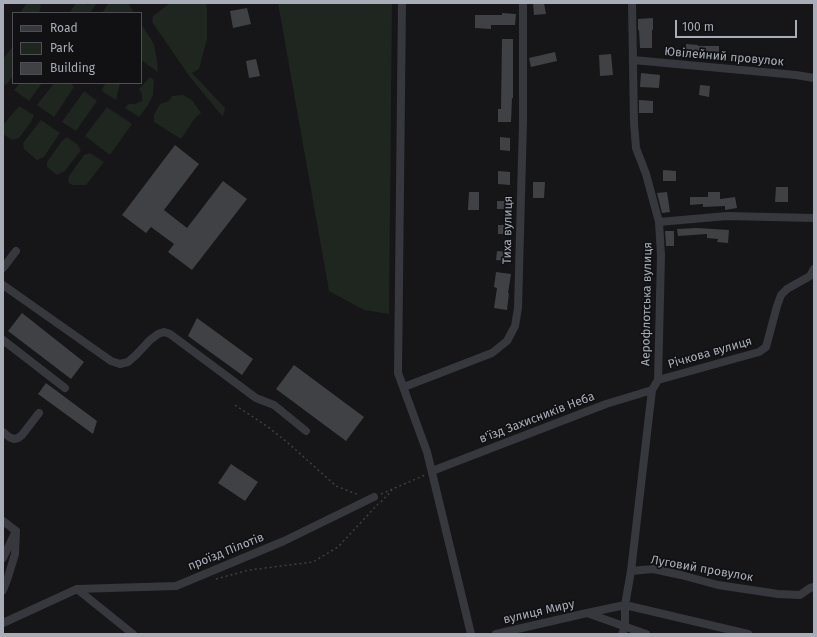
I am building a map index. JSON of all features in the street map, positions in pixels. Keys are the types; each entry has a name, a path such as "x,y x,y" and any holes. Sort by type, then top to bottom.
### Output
{"street":[{"path":"402,3 398,373 427,452 471,634"},
{"name":"Тиха вулиця","path":"404,387 492,353 507,341 515,326 518,308 522,130 522,3"},
{"name":"Аерофлотська вулиця","path":"623,630 652,390 658,380 661,256 659,222 646,174 636,148 634,123 632,3"},
{"name":"Ювілейний провулок","path":"633,60 796,75 814,78"},
{"path":"659,222 727,216 814,218"},
{"path":"3,268 16,251"},
{"name":"Річкова вулиця","path":"658,380 759,352 766,347 781,295 788,288 810,276 814,269"},
{"path":"3,285 111,361 120,364 128,362 136,356 150,340 158,334 164,332 170,334 256,398 274,405 306,431"},
{"path":"3,340 65,388"},
{"name":"в'їзд Захисників Неба","path":"432,471 606,404 652,390"},
{"path":"3,432 9,437 14,439 18,438 22,435 39,412"},
{"name":"проїзд Пілотів","path":"3,623 77,589 176,586 284,541 374,498"},
{"path":"3,521 16,531"},
{"path":"3,558 16,531"},
{"path":"3,590 15,554 16,531"},
{"name":"Луговий провулок","path":"631,571 653,569 718,585 778,594 800,595 810,588 814,588"},
{"path":"77,589 133,634"},
{"path":"587,613 625,605 748,634"},
{"name":"вулиця Миру","path":"496,634 531,630 587,613 623,630 646,634"}],"path":[{"path":"235,406 268,427 287,442 336,486 360,496"},
{"path":"374,498 432,471"},
{"path":"211,580 249,570 313,562 338,547 392,490"}],"green space":[{"path":"27,3 38,3 41,5 39,12 21,12"},
{"path":"76,3 84,3 88,5 97,3 91,12 70,12"},
{"path":"107,3 128,3 133,12 103,12 108,4"},
{"path":"170,3 206,3 207,39 199,69 192,73 225,108 223,117 190,77 152,22 153,16"},
{"path":"278,3 392,3 389,314 364,310 329,291"},
{"path":"142,26 154,44 158,72 142,61"},
{"path":"12,47 12,77 6,85 3,83 3,59"},
{"path":"150,77 154,80 153,95 139,117 125,108 128,104 134,104 142,101 142,94 139,89"},
{"path":"19,84 41,84 29,101 14,90"},
{"path":"53,84 71,84 74,87 54,117 37,105"},
{"path":"105,84 120,84 116,100 102,91"},
{"path":"84,91 97,101 76,131 62,122"},
{"path":"183,95 192,100 201,113 195,118 181,139 154,122 154,115 160,104 169,101 172,96"},
{"path":"19,106 34,115 31,122 19,138 12,140 3,134 3,125"},
{"path":"107,107 132,124 110,155 85,136"},
{"path":"41,120 60,133 44,157 37,160 24,149 23,143"},
{"path":"67,137 78,145 81,150 65,171 57,175 47,167 47,162 62,141"},
{"path":"90,153 104,162 86,185 72,185 68,182 69,176 84,155"}],"building":[{"path":"533,3 544,3 546,14 534,15"},
{"path":"247,8 251,24 233,28 230,11"},
{"path":"502,13 516,14 515,25 491,25 491,29 475,28 475,15 502,15"},
{"path":"653,18 652,48 640,48 638,19"},
{"path":"502,39 513,39 513,98 511,122 498,122 498,109 501,109"},
{"path":"686,44 698,46 719,46 719,60 709,60 710,57 686,56"},
{"path":"555,52 557,61 531,67 529,58"},
{"path":"611,54 613,75 600,76 599,55"},
{"path":"256,59 260,76 249,78 246,61"},
{"path":"641,73 660,75 659,88 640,87"},
{"path":"700,85 710,86 709,97 699,95"},
{"path":"639,100 653,101 653,113 639,113"},
{"path":"500,137 510,138 510,151 500,150"},
{"path":"175,145 199,164 164,210 187,228 223,181 247,199 192,270 168,252 174,244 151,227 146,233 122,215"},
{"path":"663,170 676,171 676,181 663,181"},
{"path":"498,171 510,172 510,185 498,184"},
{"path":"533,182 545,182 544,198 533,198"},
{"path":"776,187 788,187 788,202 775,202"},
{"path":"469,192 479,192 479,210 468,210"},
{"path":"667,192 670,212 662,213 657,193"},
{"path":"708,192 720,192 720,199 735,197 737,208 725,210 725,206 703,207 703,204 690,205 690,197 708,197"},
{"path":"497,201 511,201 511,209 497,209"},
{"path":"498,225 510,225 510,234 498,234"},
{"path":"697,228 729,230 728,243 717,242 718,239 707,238 707,234 678,236 677,229"},
{"path":"665,231 674,231 674,246 666,246"},
{"path":"497,251 509,252 508,261 496,260"},
{"path":"496,272 511,274 507,310 494,308 497,288 494,287"},
{"path":"22,313 84,362 71,379 8,331"},
{"path":"197,318 253,359 242,375 188,336"},
{"path":"294,365 364,417 346,441 276,389"},
{"path":"46,383 97,421 93,434 38,394"},
{"path":"231,464 258,482 245,501 218,483"}]}
